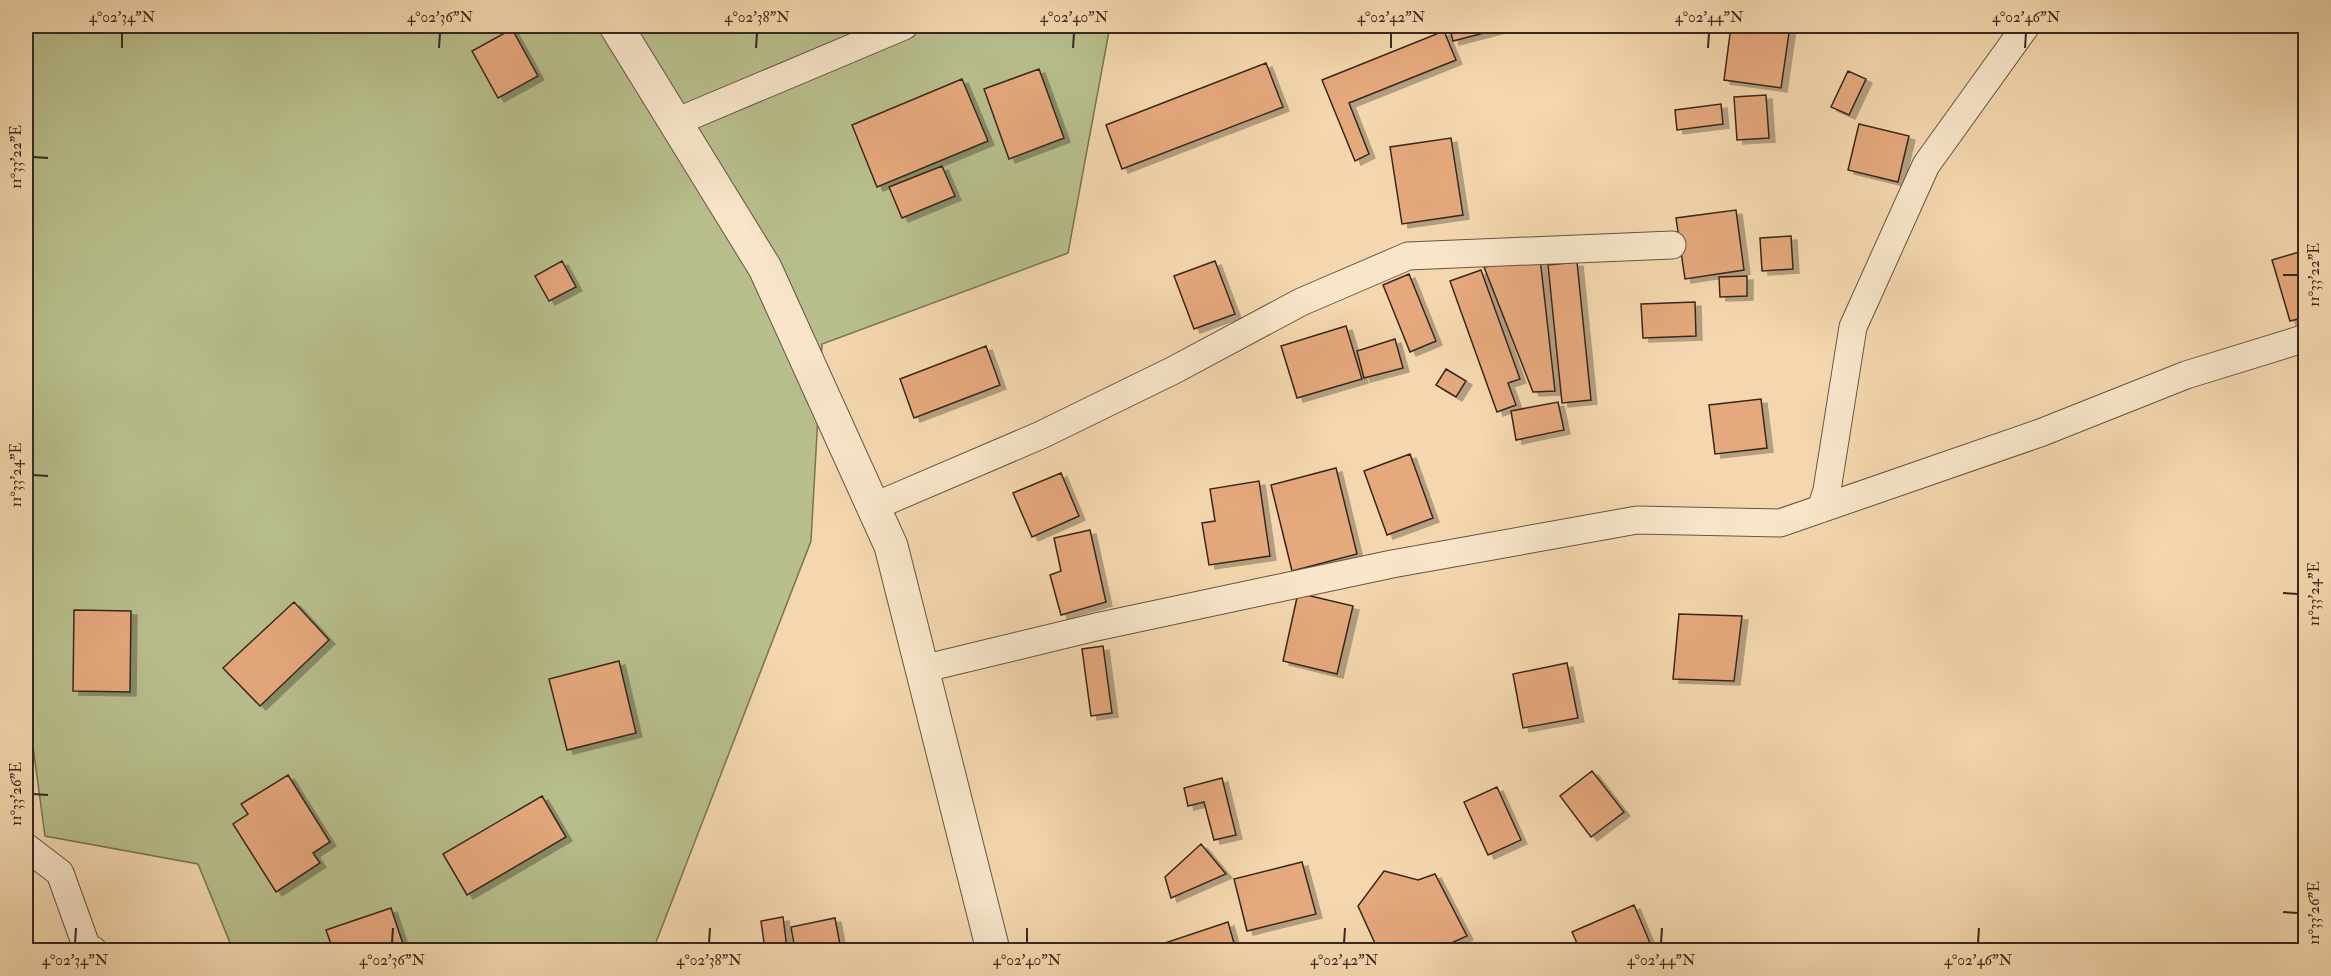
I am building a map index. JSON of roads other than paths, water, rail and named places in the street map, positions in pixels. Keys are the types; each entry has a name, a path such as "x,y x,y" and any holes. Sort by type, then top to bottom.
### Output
{"street":[{"path":"616,26 765,268 891,546 993,951"},
{"path":"676,122 904,26"},
{"path":"1821,509 1827,490 1854,327 1926,165 2026,26"},
{"path":"873,507 1041,435 1174,370 1301,302 1408,256 1672,245"},
{"path":"922,669 1108,625 1392,564 1637,520 1780,523 2040,433 2186,375 2306,338"},
{"path":"26,847 60,873 88,950"}]}
